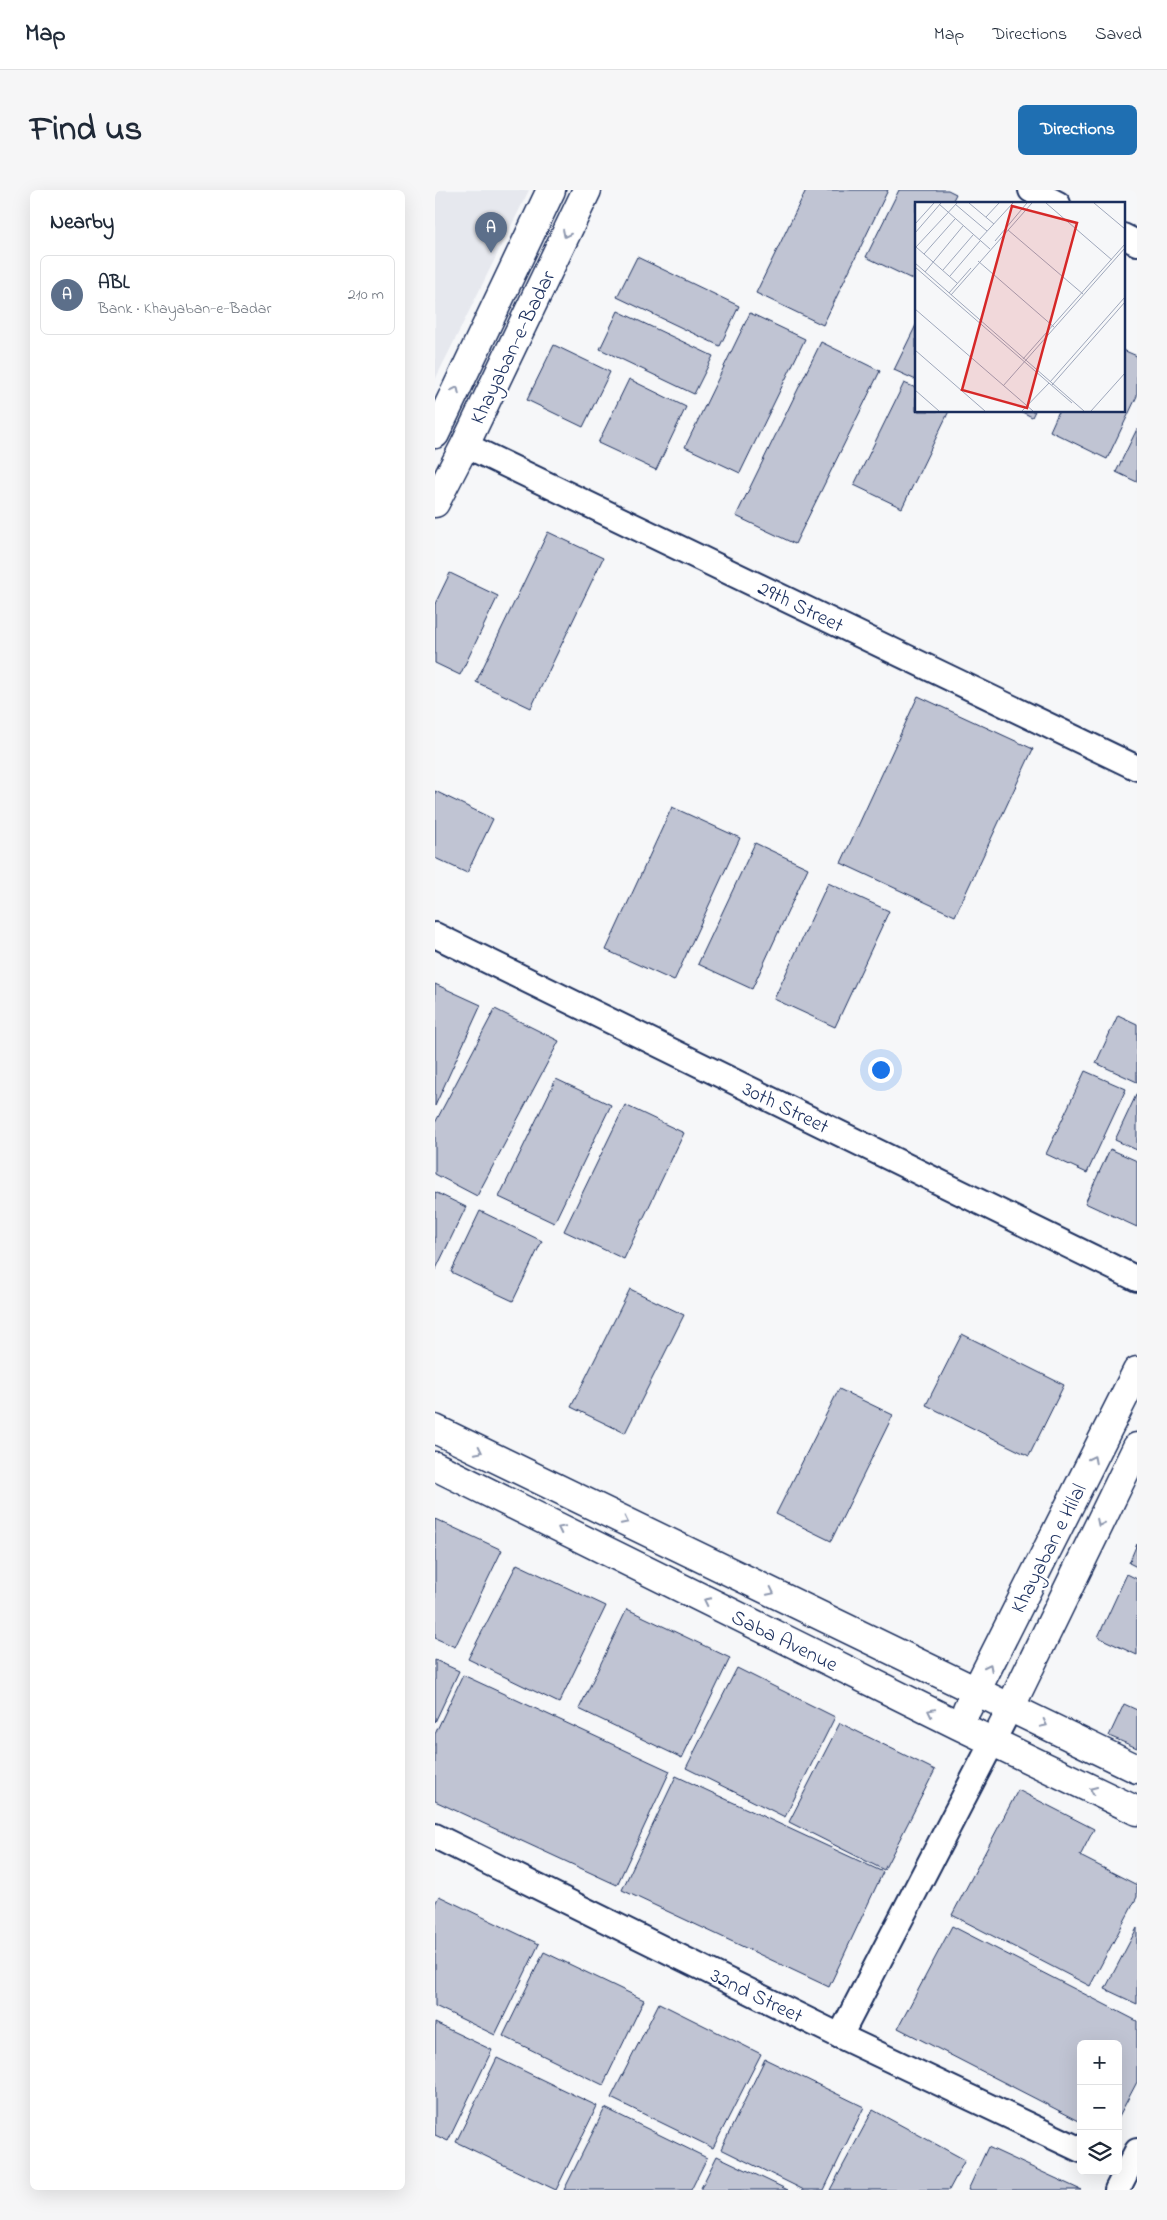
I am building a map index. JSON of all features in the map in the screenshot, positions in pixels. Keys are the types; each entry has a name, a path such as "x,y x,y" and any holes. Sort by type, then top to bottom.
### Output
{"main road":[{"name":"Khayaban-e-Badar","path":"435,434 551,190"},
{"name":"Khayaban-e-Badar","path":"435,503 465,445 587,190"},
{"name":"Khayaban e Hilal","path":"958,1725 1137,1371"},
{"name":"Saba Avenue","path":"435,1429 1137,1769"},
{"name":"Khayaban e Hilal","path":"1010,1708 1137,1447"},
{"name":"Saba Avenue","path":"435,1466 992,1742 1137,1811"}],"street":[{"path":"1031,190 1054,202"},
{"path":"1125,237 1137,243"},
{"name":"29th Street","path":"465,445 1137,768"},
{"name":"30th Street","path":"435,935 1137,1279"},
{"name":"Khayaban e Hilal","path":"840,2036 1010,1708"},
{"name":"32nd Street","path":"435,1836 840,2036 1077,2148"},
{"path":"1124,2177 1137,2151"}],"shaded area":[{"path":"435,190 529,190 435,380"}],"building":[{"path":"806,190 888,190 823,325 756,293"},
{"path":"899,190 948,190 956,194 952,202 915,202 914,280 866,257"},
{"path":"637,257 739,306 720,346 617,297"},
{"path":"618,311 713,356 694,394 600,349"},
{"path":"750,313 805,339 740,473 685,447"},
{"path":"915,327 915,380 894,370"},
{"path":"821,342 880,371 795,544 736,516"},
{"path":"554,345 610,372 583,427 527,400"},
{"path":"1125,351 1137,356 1137,396 1107,459 1050,431 1059,412 1125,412"},
{"path":"629,379 686,407 656,470 598,443"},
{"path":"904,383 915,388 915,412 949,412 902,508 854,485"},
{"path":"1022,412 1034,412 1032,417"},
{"path":"1137,429 1137,482 1116,472"},
{"path":"548,532 603,558 531,708 476,682"},
{"path":"450,573 498,596 460,675 435,663 435,604"},
{"path":"918,696 1033,749 955,916 841,863"},
{"path":"435,791 493,819 467,873 435,858"},
{"path":"672,807 740,838 674,981 606,950"},
{"path":"755,843 808,868 752,989 698,964"},
{"path":"828,883 889,911 835,1027 774,999"},
{"path":"435,984 481,1005 435,1106"},
{"path":"495,1009 559,1041 477,1196 435,1174 435,1123"},
{"path":"1118,1015 1137,1024 1137,1082 1096,1063"},
{"path":"1085,1071 1126,1089 1087,1173 1046,1154"},
{"path":"556,1079 611,1105 554,1223 499,1197"},
{"path":"1137,1093 1137,1150 1115,1140"},
{"path":"625,1105 684,1133 624,1259 564,1231"},
{"path":"1110,1149 1137,1161 1137,1227 1085,1203"},
{"path":"435,1192 466,1207 435,1271"},
{"path":"480,1211 542,1241 513,1301 451,1272"},
{"path":"630,1289 684,1315 625,1433 571,1407"},
{"path":"962,1334 1064,1385 1029,1456 926,1405"},
{"path":"839,1389 893,1415 831,1541 776,1514"},
{"path":"435,1519 502,1550 455,1647 435,1638"},
{"path":"1137,1544 1137,1567 1129,1563"},
{"path":"517,1564 606,1606 559,1703 468,1659"},
{"path":"1127,1574 1137,1579 1137,1655 1098,1637"},
{"path":"627,1609 730,1658 682,1758 579,1709"},
{"path":"435,1660 459,1671 435,1722"},
{"path":"737,1668 835,1717 785,1817 686,1768"},
{"path":"463,1675 670,1771 617,1885 435,1801 435,1734"},
{"path":"1124,1704 1137,1710 1137,1748 1109,1736"},
{"path":"840,1723 935,1770 884,1870 789,1822"},
{"path":"676,1776 883,1872 829,1987 622,1890"},
{"path":"1018,1790 1094,1829 1080,1856 1137,1885 1137,1897 1090,1986 952,1915"},
{"path":"439,1896 539,1944 495,2035 435,2006 435,1904"},
{"path":"952,1926 1137,2021 1137,2082 1122,2110 1122,2040 1077,2040 1077,2120 898,2028"},
{"path":"1137,1928 1137,2004 1105,1989"},
{"path":"544,1952 644,2000 603,2085 503,2036"},
{"path":"659,2003 761,2054 713,2148 611,2098"},
{"path":"435,2023 492,2050 448,2141 435,2135"},
{"path":"497,2058 597,2106 556,2190 456,2142"},
{"path":"765,2059 864,2107 824,2190 804,2190 721,2149"},
{"path":"605,2108 707,2158 691,2190 564,2190"},
{"path":"873,2110 965,2160 949,2190 830,2190"},
{"path":"988,2147 1081,2190 968,2190"},
{"path":"717,2156 788,2190 700,2190"}],"place":[{"name":"ABL","path":"491,253"}]}
